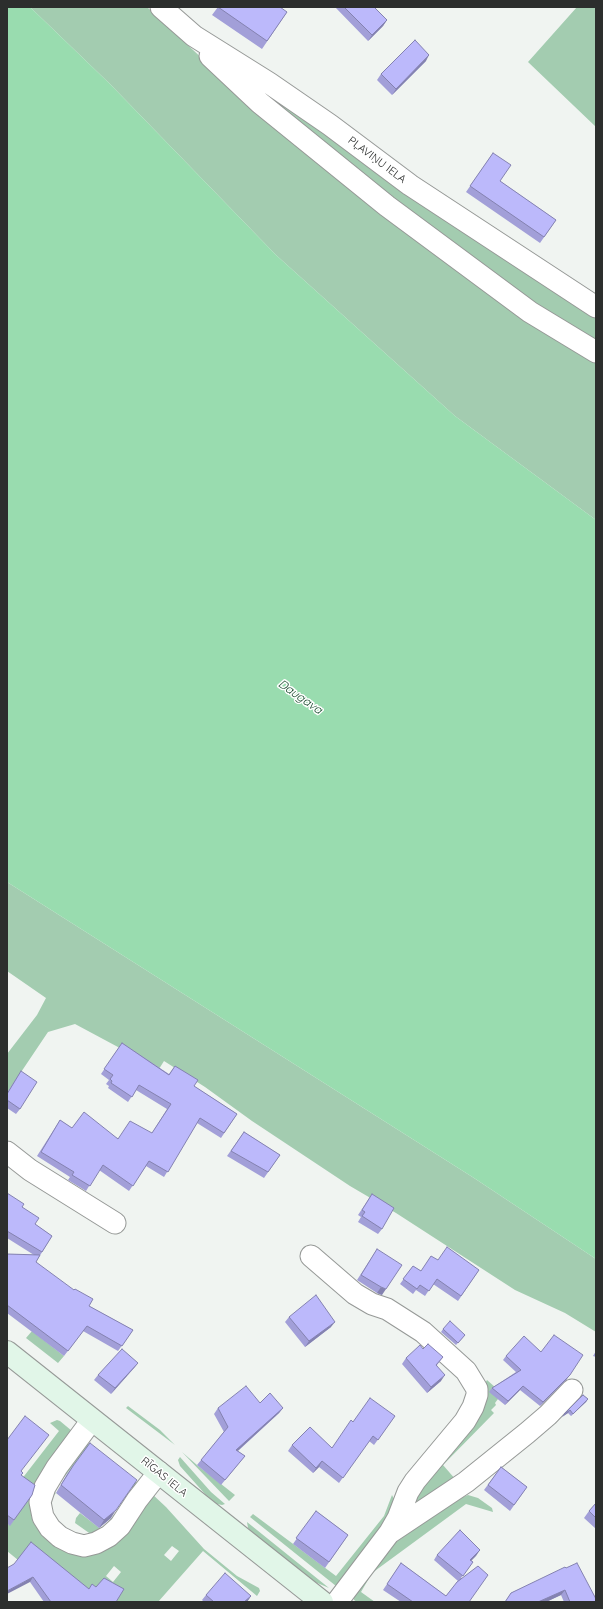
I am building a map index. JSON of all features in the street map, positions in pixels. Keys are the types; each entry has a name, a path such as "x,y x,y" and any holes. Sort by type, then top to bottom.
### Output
{"main road":[{"name":"RĪGAS IELA","path":"7,1352 322,1602"}],"street":[{"name":"PĻAVIŅU IELA","path":"161,7 194,36 269,83 330,125 410,185 596,307"},
{"path":"194,36 216,62 260,103 387,206 530,312 596,352"},
{"path":"7,1152 30,1170 115,1223"},
{"path":"311,1256 355,1294 372,1304 387,1309 423,1332 466,1371 477,1389 477,1395 473,1407 465,1421 414,1481 398,1518 390,1532 337,1602"},
{"path":"390,1532 466,1482 548,1415 572,1390"},
{"path":"92,1420 57,1467 45,1487 40,1502 43,1516 50,1528 60,1537 72,1543 84,1546 96,1543 108,1536 120,1526 137,1500 159,1472"}],"shaded area":[{"path":"30,7 147,7 238,92 596,358 596,520 455,416 276,255 110,84"},
{"path":"577,7 596,7 596,127 528,62"},
{"path":"257,82 596,317 596,346 521,299 247,83"},
{"path":"7,882 474,1178 596,1259 596,1332 565,1313 515,1290 396,1213 350,1186 252,1121 205,1087 164,1061 159,1069 75,1024 48,1032 7,1093 7,1054 37,1015 46,998 7,971"},
{"path":"32,1331 64,1356 58,1363 26,1338"},
{"path":"487,1380 496,1388 498,1399 495,1403 496,1405 491,1410 494,1413 443,1465 456,1480 473,1471 417,1504 414,1502"},
{"path":"128,1406 160,1430 175,1445 126,1408"},
{"path":"57,1420 60,1421 72,1431 32,1505 31,1514 33,1522 39,1531 49,1540 77,1552 151,1493 166,1507 204,1549 237,1576 259,1588 260,1591 257,1596 203,1551 158,1602 116,1602 18,1560 7,1551 7,1523 10,1525 28,1500 14,1489 59,1431 50,1423","holes":["172,1546 179,1551 171,1561 164,1555","114,1566 121,1572 113,1582 106,1576"]},
{"path":"85,1441 141,1486 108,1530 95,1535 92,1535 75,1523 76,1518 80,1513 102,1530 134,1490 85,1451 53,1491 56,1493 52,1497 50,1491 53,1483 78,1444"},
{"path":"182,1452 197,1465 235,1495 229,1501"},
{"path":"180,1457 211,1492 225,1504 217,1504 205,1494 180,1466 178,1460"},
{"path":"392,1495 394,1499 392,1516 340,1583 336,1586 250,1517 253,1514 336,1576 384,1516"},
{"path":"468,1495 478,1498 492,1508 493,1512 466,1504 372,1573 361,1592 375,1602 357,1602 354,1600 354,1597 386,1551 396,1542 456,1500"},
{"path":"247,1522 329,1588 315,1582 251,1531 248,1528"}],"water":[{"name":"Daugava","path":"7,7 30,7 110,84 276,255 455,416 596,520 596,1259 474,1178 7,882"}],"building":[{"path":"218,7 280,7 287,12 267,41"},
{"path":"344,7 374,7 387,20 372,35"},
{"path":"415,40 429,55 396,89 381,74"},
{"path":"493,153 511,165 500,181 556,220 544,237 470,186"},
{"path":"122,1043 169,1075 175,1066 198,1080 194,1086 237,1114 224,1133 200,1118 168,1172 149,1161 133,1186 103,1165 90,1186 72,1175 74,1172 41,1152 60,1120 72,1128 84,1112 118,1139 130,1121 152,1133 171,1104 139,1085 132,1097 111,1083 112,1081 110,1079 113,1075 104,1069"},
{"path":"21,1071 37,1082 20,1109 7,1100 7,1094"},
{"path":"244,1132 280,1155 268,1172 231,1151"},
{"path":"7,1193 24,1204 22,1207 39,1218 35,1224 52,1236 42,1252 7,1231"},
{"path":"372,1194 394,1208 382,1229 362,1216 365,1212 362,1210"},
{"path":"447,1247 479,1270 461,1296 437,1279 429,1291 420,1285 417,1289 403,1279 413,1266 421,1271 431,1256 438,1260"},
{"path":"377,1249 402,1265 386,1289 361,1275"},
{"path":"7,1254 40,1255 36,1262 74,1290 75,1289 93,1299 89,1306 133,1330 122,1346 87,1326 68,1351 7,1305"},
{"path":"316,1295 335,1322 309,1341 289,1317"},
{"path":"450,1321 465,1335 458,1343 443,1329"},
{"path":"554,1335 583,1355 570,1375 543,1402 523,1386 508,1401 492,1388 521,1370 506,1356 524,1336 541,1352"},
{"path":"428,1344 443,1357 436,1365 445,1375 431,1387 406,1358 420,1345 423,1349"},
{"path":"122,1349 138,1363 115,1388 98,1375"},
{"path":"246,1386 260,1403 270,1393 283,1408 236,1450 245,1456 225,1480 201,1460 228,1427 218,1408"},
{"path":"583,1395 588,1399 573,1414 570,1410 564,1414"},
{"path":"370,1398 395,1416 378,1440 373,1436 343,1478 322,1461 316,1468 292,1445 310,1427 332,1448 351,1420 353,1422"},
{"path":"25,1416 49,1435 21,1471 23,1473 21,1475 35,1485 32,1495 14,1520 7,1515 7,1440"},
{"path":"90,1443 137,1480 116,1510 104,1520 61,1485"},
{"path":"501,1467 527,1487 514,1505 488,1485"},
{"path":"596,1503 596,1518 589,1511"},
{"path":"316,1511 348,1535 329,1562 296,1538"},
{"path":"460,1530 480,1550 470,1560 473,1562 463,1576 437,1555"},
{"path":"31,1542 89,1589 92,1584 96,1587 104,1578 124,1589 116,1602 51,1602 33,1577 7,1591 7,1568 14,1564"},
{"path":"401,1563 446,1596 457,1582 478,1566 488,1575 469,1602 413,1602 387,1584"},
{"path":"577,1563 596,1599 596,1602 570,1602 565,1590 538,1602 505,1602 511,1593 565,1567 566,1568"},
{"path":"225,1573 251,1596 244,1602 214,1602 206,1595"}]}
